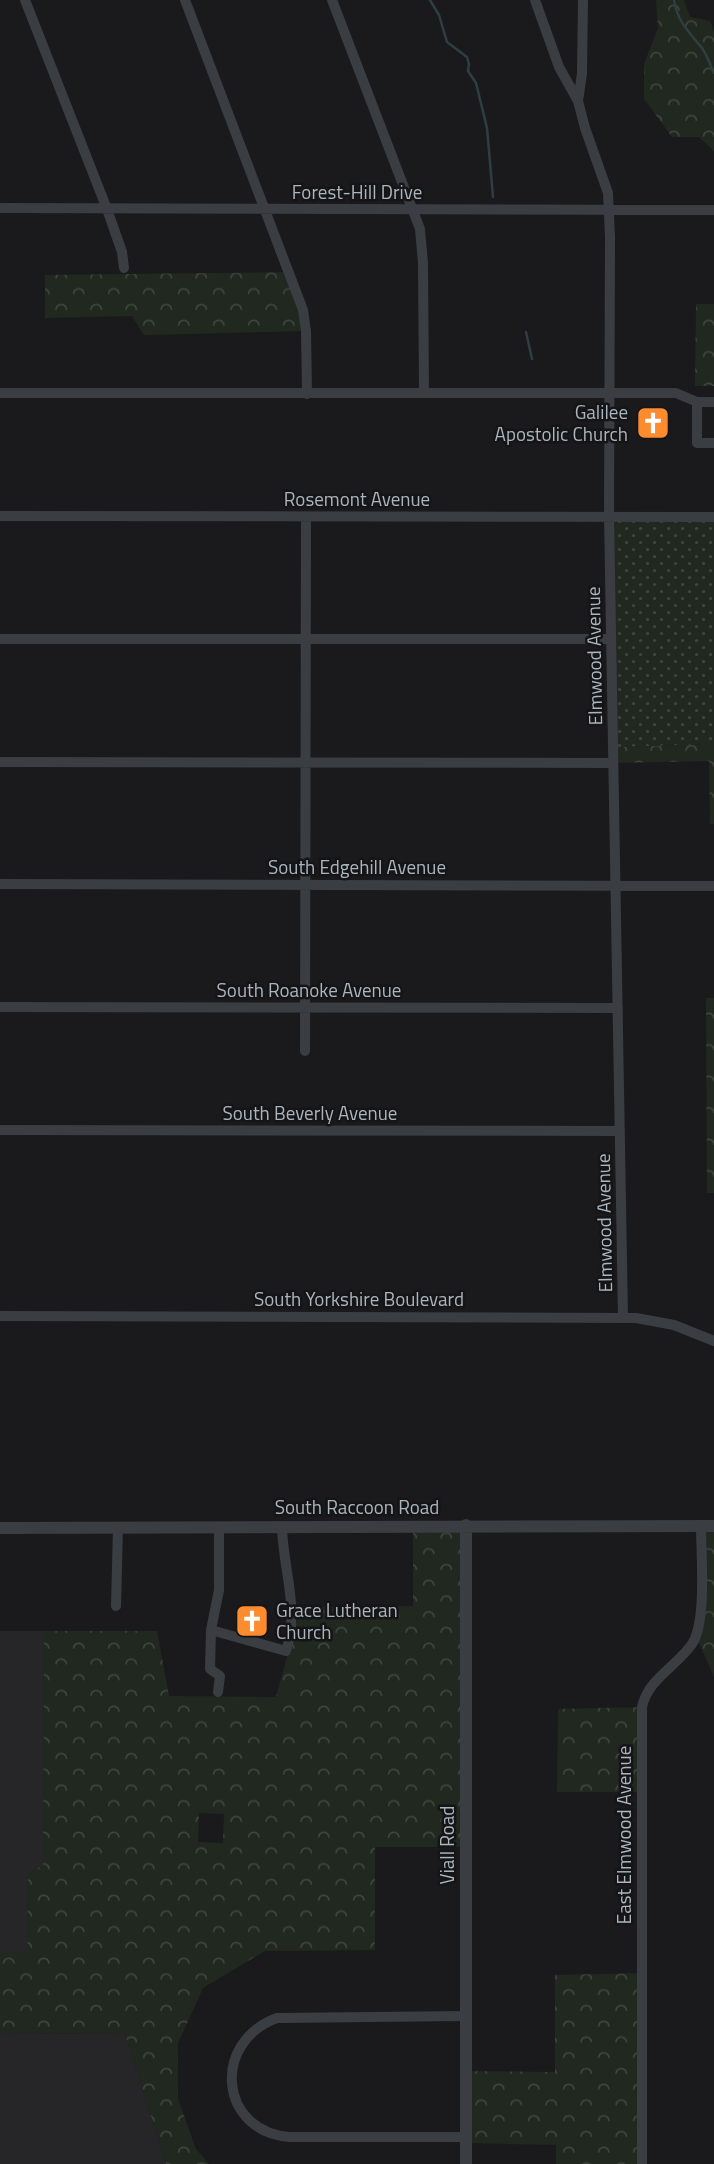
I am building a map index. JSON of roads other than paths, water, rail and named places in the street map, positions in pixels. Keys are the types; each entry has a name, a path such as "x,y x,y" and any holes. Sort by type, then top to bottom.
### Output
{"street":[{"path":"25,0 107,209 122,253 124,268"},
{"path":"185,0 303,310 307,394"},
{"path":"332,0 420,229 424,263 424,393"},
{"path":"535,0 559,67 578,101"},
{"name":"Elmwood Avenue","path":"583,0 582,74 578,101 608,193 609,209 609,516 623,1317"},
{"name":"Forest-Hill Drive","path":"0,208 714,210"},
{"path":"0,393 676,393 697,402 714,402"},
{"path":"697,402 697,443 714,443"},
{"name":"Rosemont Avenue","path":"0,516 714,517"},
{"path":"305,1051 306,517"},
{"path":"0,639 611,639"},
{"path":"0,762 613,762"},
{"name":"South Edgehill Avenue","path":"0,884 714,886"},
{"name":"South Roanoke Avenue","path":"0,1007 618,1008"},
{"name":"South Beverly Avenue","path":"0,1130 620,1131"},
{"name":"South Yorkshire Boulevard","path":"0,1316 623,1317 674,1325 714,1341"},
{"name":"Viall Road","path":"466,1525 466,2164"},
{"name":"South Raccoon Road","path":"0,1528 707,1526"},
{"name":"East Elmwood Avenue","path":"642,2164 642,1707 643,1698 651,1686 685,1652 696,1636 700,1621 707,1526"},
{"path":"116,1606 118,1527"},
{"path":"218,1692 220,1676 210,1668 211,1630 219,1590 219,1527"},
{"path":"211,1630 286,1651 292,1615 282,1527"},
{"path":"466,2016 277,2018 260,2025 244,2039 234,2057 231,2076 234,2095 243,2113 258,2127 276,2135 466,2137"}],"waterway":[{"path":"430,0 439,15 447,42 467,57 468,71 476,83 487,128 493,197"},
{"path":"674,0 681,20 704,51 714,73"},
{"path":"526,332 532,359"}],"place":[{"name":"Galilee Apostolic Church","path":"653,423"},
{"name":"Grace Lutheran Church","path":"252,1621"}]}
